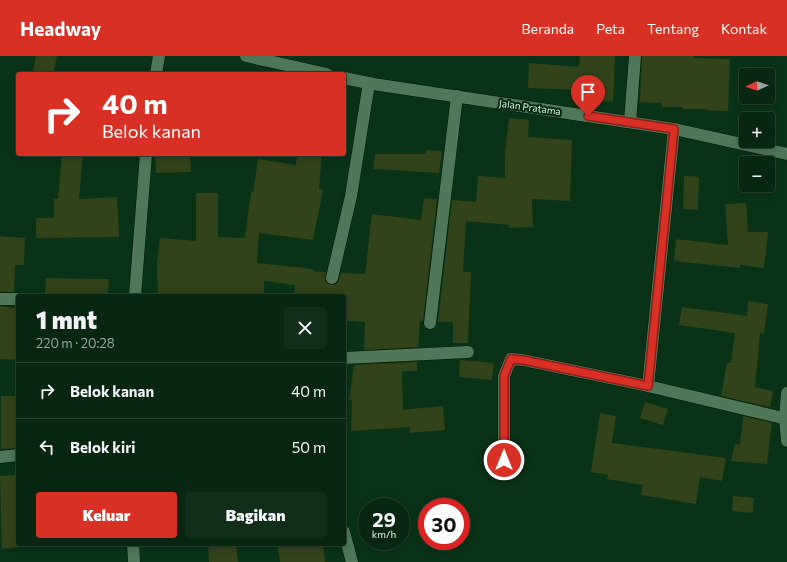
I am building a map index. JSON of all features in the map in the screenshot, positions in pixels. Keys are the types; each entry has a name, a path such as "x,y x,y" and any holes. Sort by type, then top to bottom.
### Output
{"street":[{"path":"156,72 158,56"},
{"path":"246,56 318,72"},
{"path":"630,122 635,56"},
{"name":"Jalan Pratama","path":"346,78 674,129 787,154"},
{"path":"332,278 351,196 369,83"},
{"path":"430,322 457,96"},
{"path":"648,386 674,129"},
{"path":"135,294 146,156"},
{"path":"0,299 16,299"},
{"path":"346,358 468,352"},
{"path":"504,460 504,376 511,359 523,360 648,386 786,419"},
{"path":"787,393 787,441"},
{"path":"0,457 16,455"},
{"path":"346,540 352,562"},
{"path":"133,546 134,562"}],"building":[{"path":"36,56 57,56 53,72 33,72"},
{"path":"580,56 615,56 613,102 576,99 577,90 528,88 529,63 579,67"},
{"path":"642,56 694,56 694,58 730,59 728,111 683,109 683,107 662,107 662,103 640,102"},
{"path":"509,118 529,120 528,137 572,140 570,201 532,199 533,227 509,228 509,225 466,221 463,272 471,272 468,343 453,343 453,322 438,322 452,200 476,202 478,176 505,178 505,154"},
{"path":"426,150 442,151 439,173 373,169 375,154 426,154"},
{"path":"62,156 83,156 79,199 117,197 119,237 36,238 36,218 54,218 54,199 58,199"},
{"path":"155,156 190,156 191,172 156,173"},
{"path":"297,156 322,156 319,189 323,190 313,240 259,233 257,263 313,269 313,271 326,272 325,280 327,283 335,285 339,280 341,273 365,274 372,214 421,220 424,198 437,199 423,321 420,321 418,347 364,350 365,322 346,321 346,294 294,294 295,285 264,281 264,294 158,294 157,264 160,238 196,241 196,193 218,193 218,237 245,238 251,192 253,192 258,159 296,165"},
{"path":"684,176 699,177 698,210 683,209"},
{"path":"746,203 748,232 768,232 764,268 740,265 740,268 674,261 676,239 728,245 725,204"},
{"path":"0,236 25,238 24,265 15,265 14,292 0,292"},
{"path":"46,278 109,279 108,294 45,294"},
{"path":"748,301 768,304 764,334 760,333 755,387 773,391 770,407 721,396 727,363 731,363 735,333 679,325 682,307 747,316"},
{"path":"0,306 16,308 16,360 0,359"},
{"path":"460,360 494,363 492,380 459,377"},
{"path":"417,362 417,371 402,371 403,410 443,406 445,430 410,433 410,427 351,431 352,401 349,400 354,365"},
{"path":"1,396 16,396 16,448 1,449"},
{"path":"645,402 668,409 663,425 640,418"},
{"path":"600,413 616,416 612,443 726,458 722,481 700,477 696,504 641,495 643,485 607,479 608,475 591,472"},
{"path":"743,416 772,423 767,464 731,461 735,444 740,445"},
{"path":"16,475 16,546 18,547 2,549 0,476"},
{"path":"733,496 754,498 753,513 732,511"},
{"path":"208,546 236,546 238,562 209,562"},
{"path":"277,546 323,546 325,562 280,562"}],"route":[{"path":"504,460 504,376 511,359 523,360 648,386 674,129 588,116"}]}
